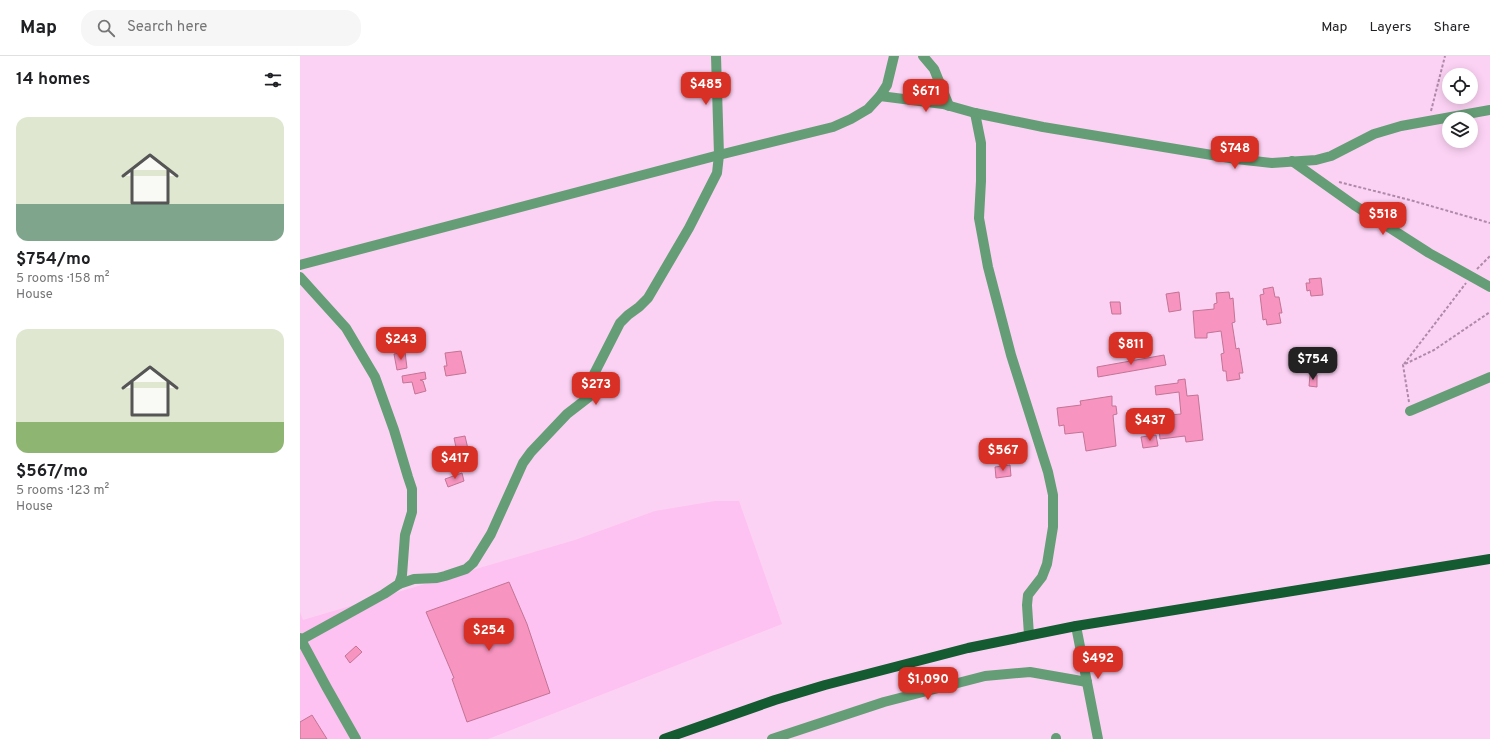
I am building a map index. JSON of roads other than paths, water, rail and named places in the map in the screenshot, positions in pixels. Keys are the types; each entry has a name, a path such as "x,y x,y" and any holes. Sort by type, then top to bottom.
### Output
{"main road":[{"path":"664,739 775,700 825,685 968,648 1076,626 1490,559"}],"street":[{"path":"356,739 301,639 384,594 399,584 414,579 438,578 466,569 473,563 491,534 523,463 531,452 567,414 589,397 593,376 620,323 628,314 639,308 651,291 689,228 709,190 716,173 719,155 716,56"},
{"path":"300,265 719,155 833,127 868,109 880,96 887,85 894,56"},
{"path":"923,56 934,69 949,106"},
{"path":"880,96 949,106 1042,127 1236,159 1272,163 1316,160 1331,156 1374,134 1401,126 1490,110"},
{"path":"975,113 981,143 979,218 988,267 1011,355 1048,472 1053,495 1053,527 1047,564 1042,577 1028,595 1027,605 1030,635"},
{"path":"1292,161 1354,205 1423,249 1490,286"},
{"path":"300,277 346,328 375,377 394,430 412,490 412,512 405,535 402,575 399,584"},
{"path":"1410,411 1490,377"},
{"path":"1076,626 1098,739"},
{"path":"772,739 884,702 985,676 1030,672 1087,682"}]}
